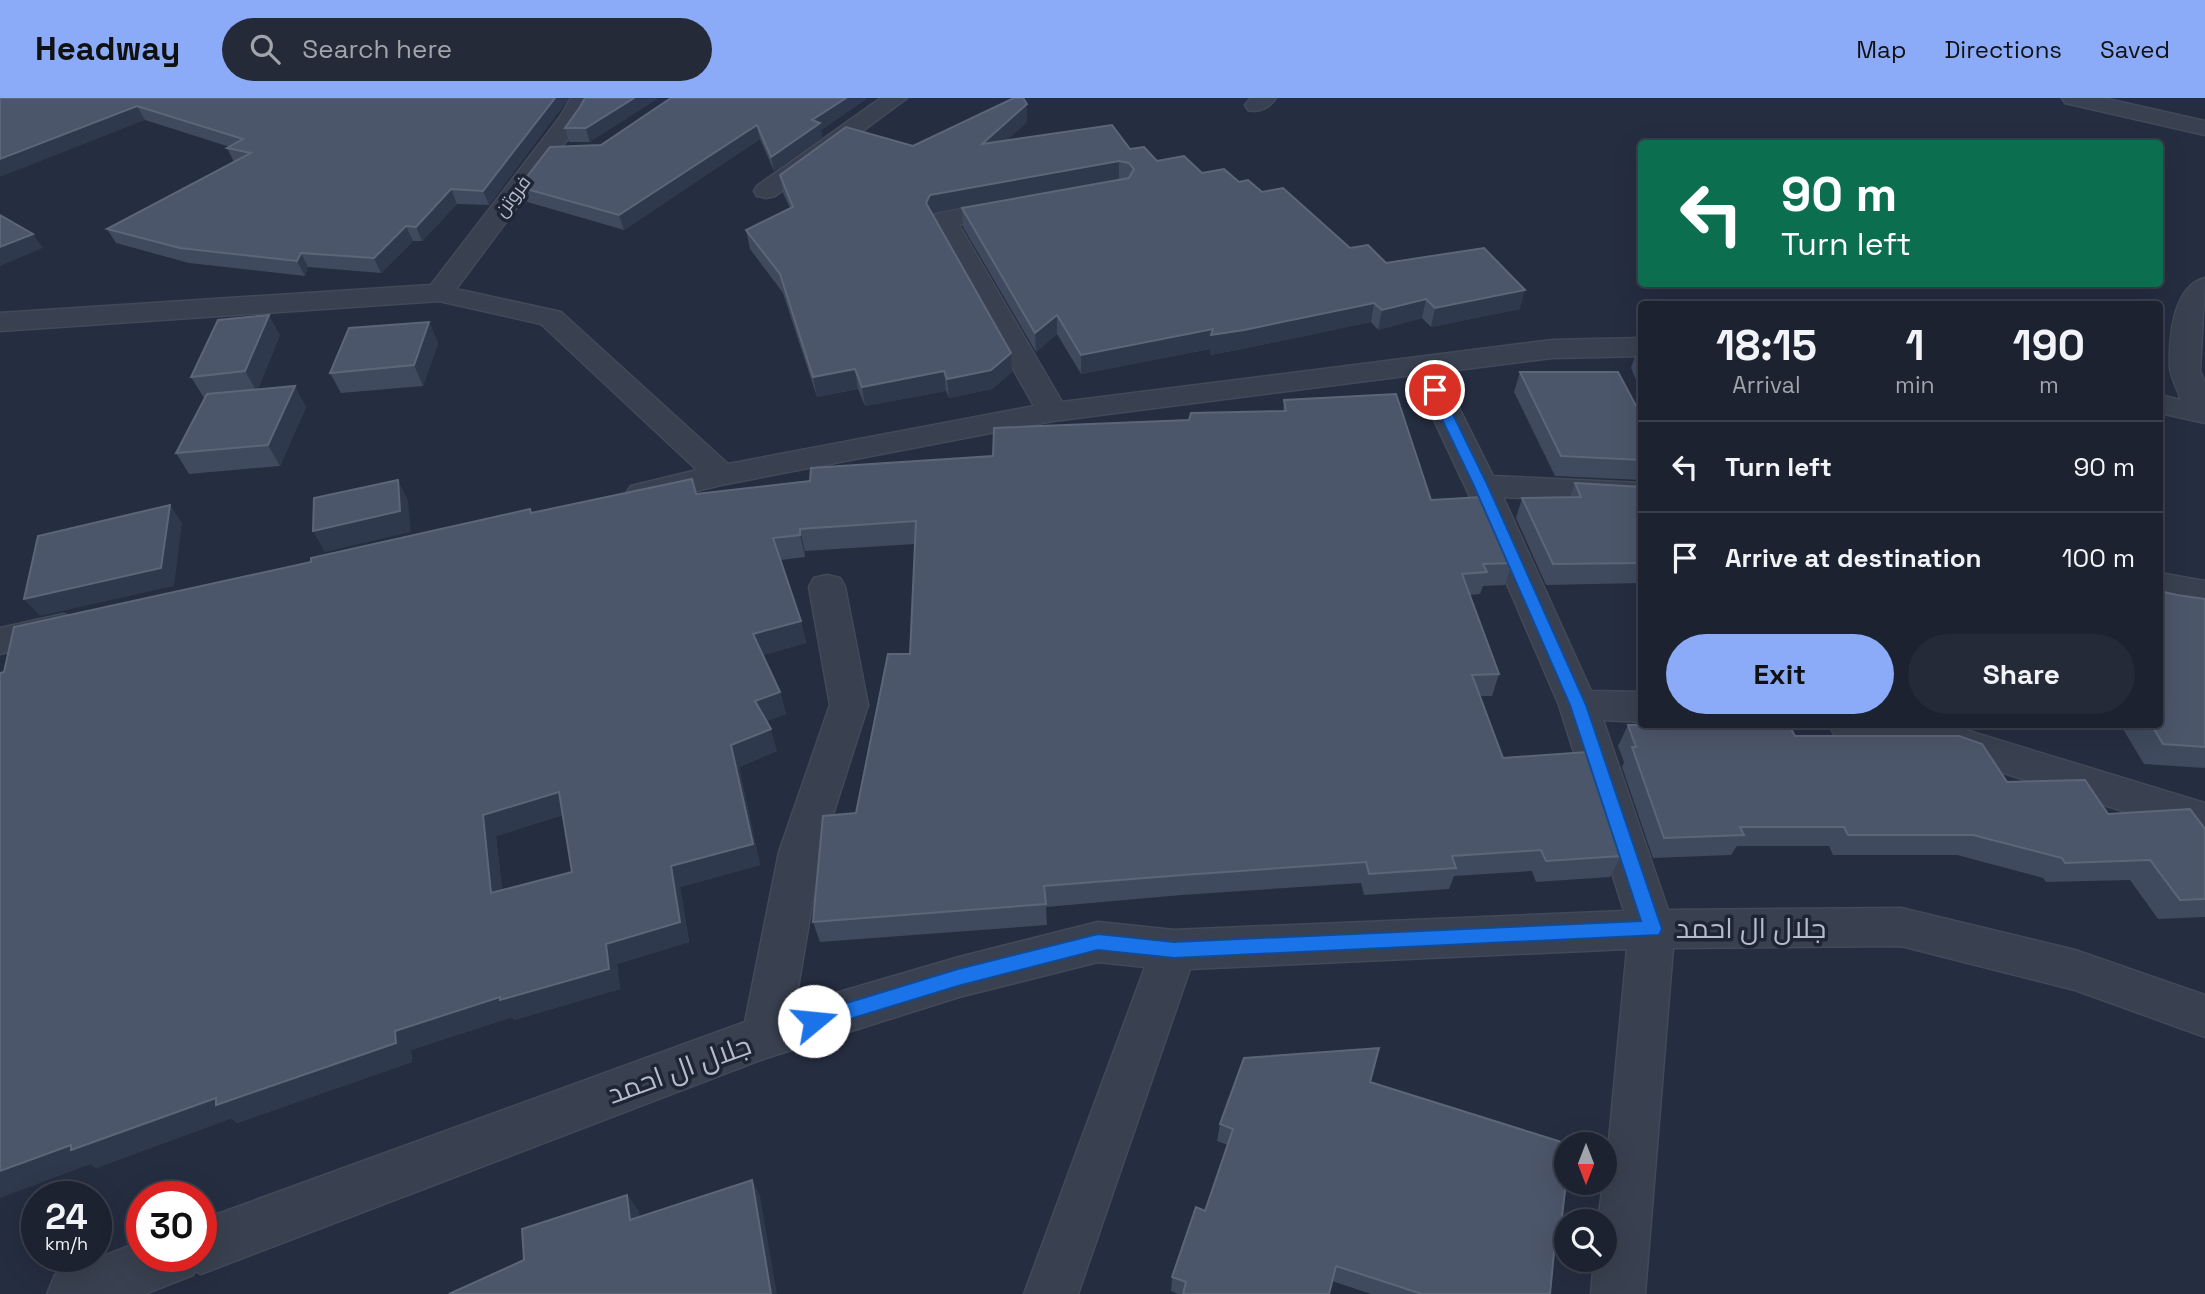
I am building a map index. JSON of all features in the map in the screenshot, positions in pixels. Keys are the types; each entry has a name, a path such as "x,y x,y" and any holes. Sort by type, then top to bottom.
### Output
{"street":[{"name":"فروتن","path":"439,293 571,119 582,98"},
{"path":"766,191 896,98"},
{"path":"2073,98 2205,128"},
{"path":"545,151 571,151"},
{"path":"1038,204 943,220 1053,412"},
{"path":"2204,414 2185,370 2189,308 2205,286"},
{"path":"0,322 439,293 551,318 721,475"},
{"path":"618,499 721,475 1053,412 1552,349 1638,347"},
{"path":"1423,366 1481,486 1578,705 1652,929 1618,1294"},
{"path":"2163,405 2204,414"},
{"path":"1481,486 1638,494"},
{"path":"2163,586 2205,593"},
{"path":"765,1036 800,852 849,705 827,587"},
{"path":"0,641 94,620"},
{"path":"1578,705 1638,707"},
{"path":"1875,728 1937,737 2205,820"},
{"name":"جلال ال احمد","path":"217,1241 765,1036 958,977 1098,942 1174,950 1652,929 1901,927 2075,970 2205,1016"},
{"path":"1051,1294 1174,950"},
{"path":"74,1294 132,1272"}],"building":[{"path":"0,98 555,98 483,191 451,189 416,227 406,226 374,258 301,253 297,261 180,248 107,229 251,153 227,148 243,139 137,106 0,159"},
{"path":"585,98 634,98 586,128 565,128"},
{"path":"671,98 846,98 812,120 820,123 771,157 757,125 619,215 519,187 550,147 601,145"},
{"path":"1014,98 1023,98 1027,104 982,144 1112,125 1130,149 1144,147 1157,161 1184,156 1202,173 1224,169 1239,182 1248,180 1262,192 1283,188 1350,248 1368,245 1386,263 1484,248 1525,290 1435,308 1426,299 1382,310 1374,303 1244,330 1211,335 1213,329 1081,355 1057,315 1035,333 962,208 1129,178 1134,169 1129,163 1119,161 930,195 926,203 1011,353 991,370 947,379 944,371 862,387 855,369 813,377 780,274 746,230 793,207 780,175 846,127 913,146"},
{"path":"0,215 33,234 0,247"},
{"path":"269,315 245,371 191,377 218,320"},
{"path":"429,322 414,365 330,373 349,328"},
{"path":"1520,372 1618,372 1638,410 1638,460 1561,456"},
{"path":"295,386 268,445 176,453 207,394"},
{"path":"1396,394 1431,500 1482,497 1512,563 1483,564 1487,572 1462,574 1499,674 1472,675 1503,758 1587,752 1621,856 1546,861 1541,850 1452,856 1456,868 1369,874 1366,862 1044,886 1046,904 813,922 823,816 856,813 888,654 910,654 916,521 800,529 800,535 773,538 801,621 753,634 780,692 755,701 771,729 731,745 753,844 671,866 680,922 606,944 609,969 500,1000 500,997 395,1031 396,1043 216,1105 216,1098 71,1150 71,1145 0,1171 0,673 4,672 14,627 311,562 311,558 530,509 531,513 692,479 696,494 810,481 811,468 993,456 994,428 1189,420 1191,413 1286,411 1284,400","holes":["559,792 572,872 491,893 483,815"]},
{"path":"398,480 400,511 313,531 314,498"},
{"path":"1575,483 1638,487 1638,563 1553,564 1522,498 1581,497"},
{"path":"170,505 161,568 24,599 38,536"},
{"path":"2163,592 2205,599 2205,747 2163,744 2153,728 2163,728"},
{"path":"1628,725 1638,725 1638,728 1791,728 1795,736 1959,736 1982,744 2007,782 2085,780 2108,814 2190,809 2205,829 2205,899 2180,900 2150,860 2065,863 2062,858 1973,835 1848,835 1844,827 1740,827 1744,835 1664,838 1632,747 1636,747"},
{"path":"1379,1048 1370,1082 1554,1140 1554,1195 1565,1195 1563,1209 1554,1209 1550,1294 1422,1294 1336,1266 1329,1294 1183,1294 1186,1282 1172,1277 1196,1207 1205,1211 1233,1129 1220,1124 1244,1058"},
{"path":"752,1180 771,1294 449,1294 524,1260 522,1229 627,1195 630,1220"}],"route":[{"path":"814,1021 958,977 1098,942 1174,950 1652,929 1578,705 1481,486 1435,390"}]}
